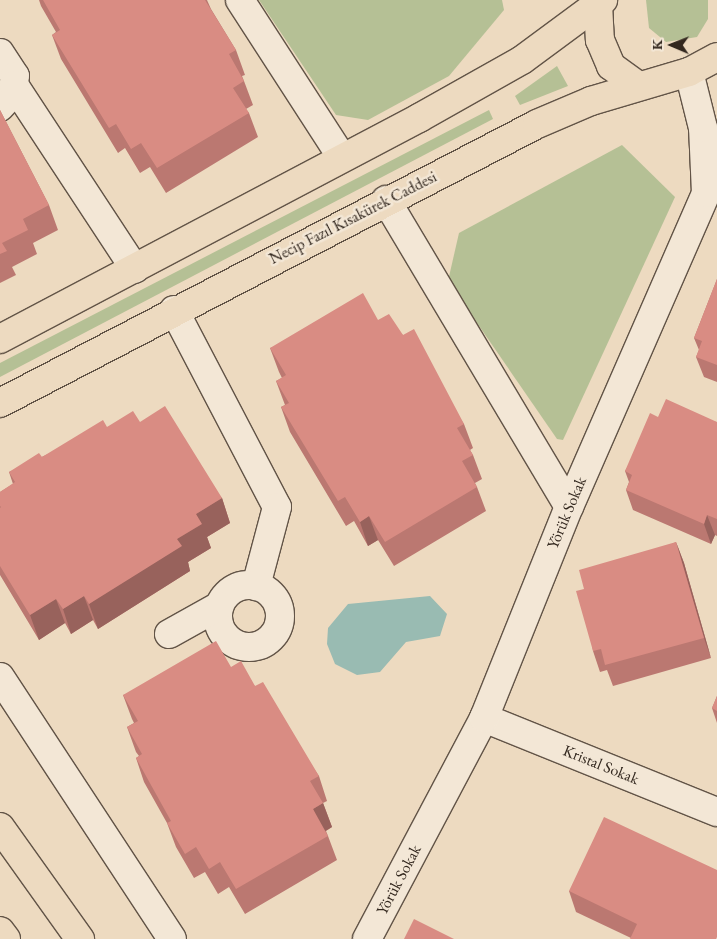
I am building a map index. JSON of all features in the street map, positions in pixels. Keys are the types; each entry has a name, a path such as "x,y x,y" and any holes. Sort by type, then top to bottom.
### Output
{"main road":[{"path":"0,339 135,269 341,156 522,60 600,2"},
{"path":"600,2 600,40 612,66 637,85"},
{"name":"Necip Fazıl Kısakürek Caddesi","path":"0,403 174,310 537,124 637,85 689,72 717,57"},
{"path":"0,826 80,939"},
{"path":"0,931 6,939"}],"street":[{"path":"240,0 341,156"},
{"path":"0,53 12,67 7,96 135,269"},
{"name":"Yörük Sokak","path":"367,939 484,718 569,507 706,193 703,128 689,72"},
{"path":"386,200 569,507"},
{"path":"174,310 278,508 256,586"},
{"path":"169,634 219,606 230,591 256,586 272,595 280,612 277,630 264,644 246,647 228,640 218,625 219,606"},
{"path":"0,677 172,939"},
{"name":"Kristal Sokak","path":"484,718 717,812"}],"green space":[{"path":"259,0 502,0 504,10 449,76 368,120 336,115"},
{"path":"646,0 708,0 708,19 697,37 666,42 649,28"},
{"path":"557,66 568,86 520,105 515,96"},
{"path":"489,110 493,119 0,377 0,363"},
{"path":"622,145 675,197 563,440 557,439 448,281 459,233"}],"water":[{"path":"430,596 447,614 440,636 406,642 380,672 357,675 335,664 327,644 328,628 348,604"}],"building":[{"path":"43,0 205,0 236,50 229,54 244,81 233,88 249,113 157,168 141,143 131,149 116,124 109,128 52,35 60,30"},
{"path":"0,110 49,205 23,219 28,230 2,243 7,251 0,254"},
{"path":"717,279 717,365 696,357 702,341 694,338"},
{"path":"363,293 378,320 389,314 403,335 414,329 464,424 457,428 473,455 462,461 477,487 385,542 369,516 360,522 345,497 338,501 281,407 289,403 276,381 286,375 270,348"},
{"path":"666,399 717,422 717,519 707,515 704,524 626,490 632,475 625,471 650,413 658,417"},
{"path":"165,406 222,498 196,514 202,524 177,539 182,546 89,604 84,596 63,609 56,599 30,615 0,566 0,492 15,482 9,472 39,453 42,457 103,420 107,427 133,411 140,422"},
{"path":"676,542 704,638 605,665 601,649 593,651 576,591 584,589 579,570"},
{"path":"216,641 231,667 241,661 255,686 263,682 319,776 310,781 323,803 313,809 328,836 236,889 220,862 209,869 196,847 185,854 167,823 171,821 136,758 142,754 127,727 138,721 123,695"},
{"path":"717,696 717,711 712,708"},
{"path":"604,817 717,870 716,939 630,939 637,924 569,891"},
{"path":"414,919 454,939 404,939"}]}
